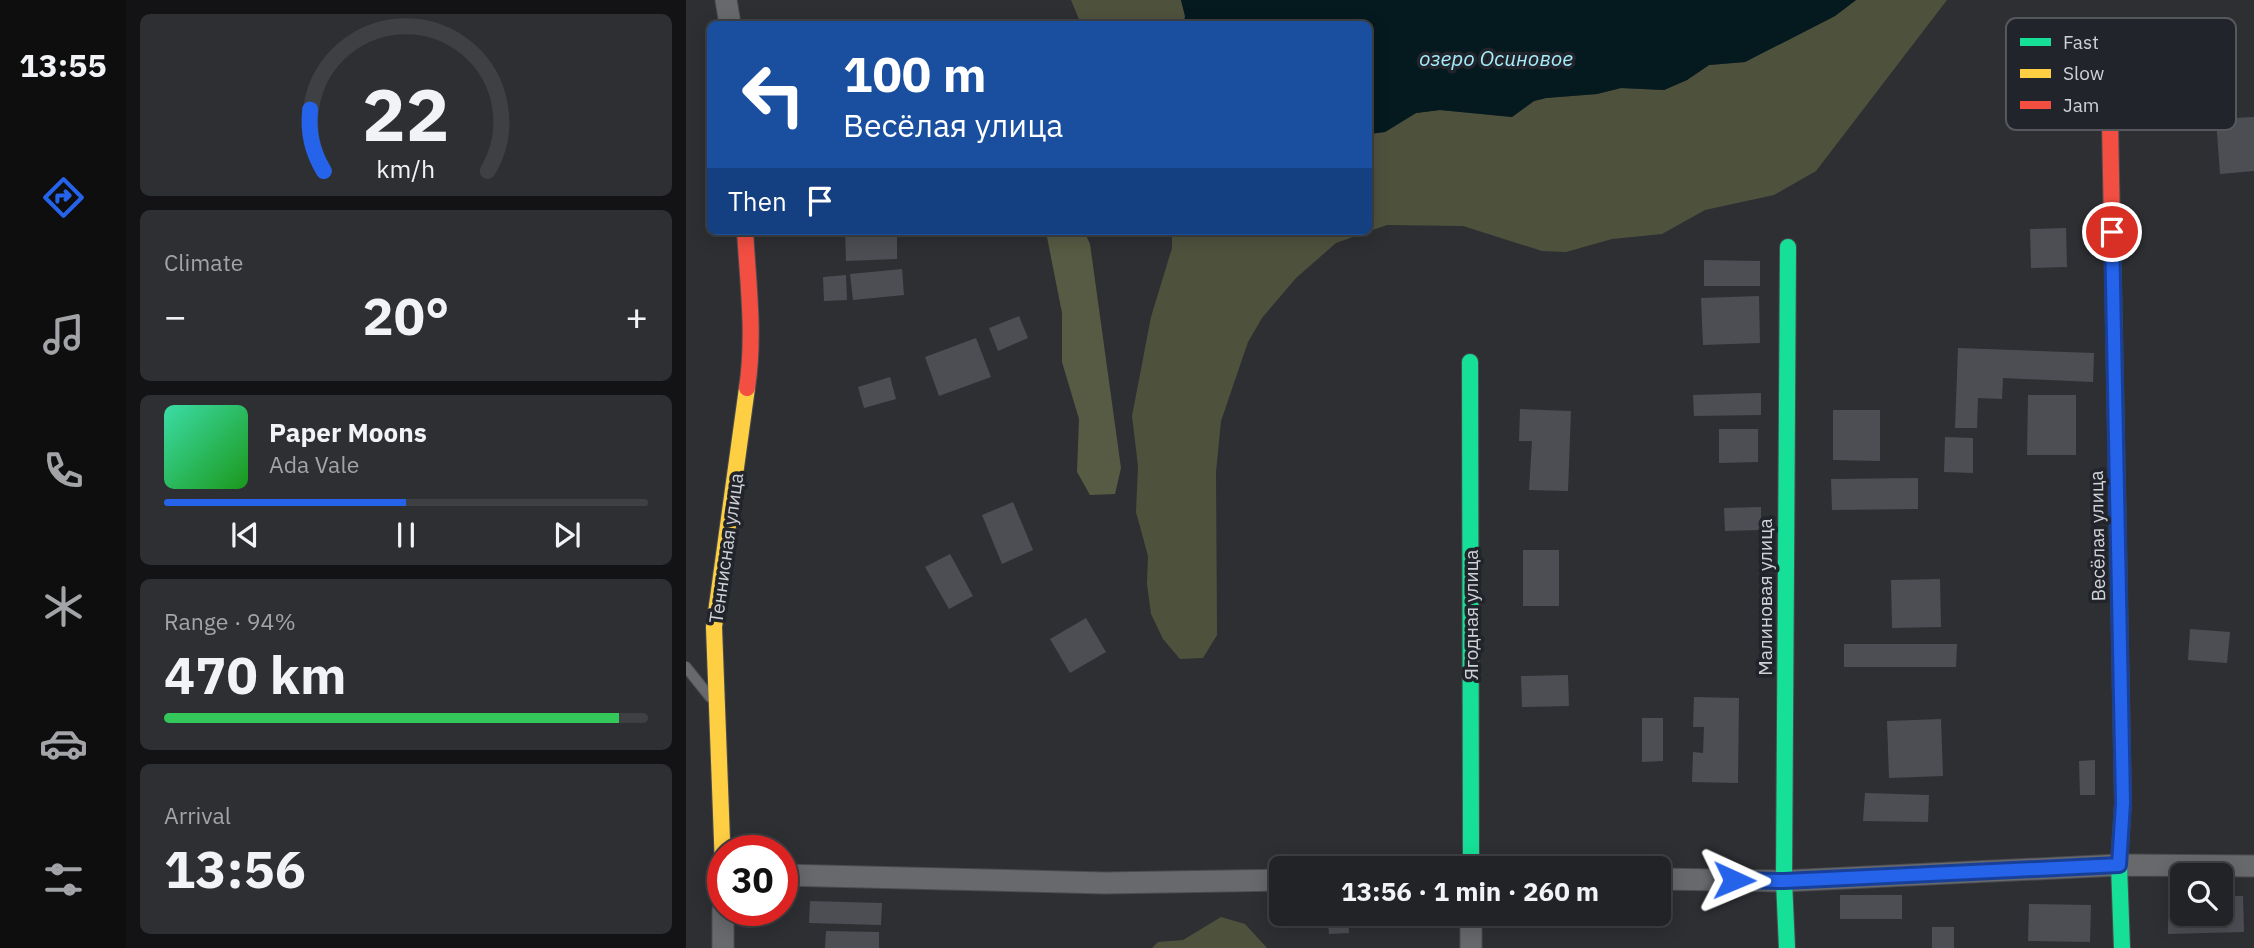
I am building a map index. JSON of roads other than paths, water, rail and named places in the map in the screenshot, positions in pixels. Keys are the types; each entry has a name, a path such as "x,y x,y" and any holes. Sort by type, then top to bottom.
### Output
{"street":[{"path":"726,0 730,21"},
{"name":"Весёлая улица","path":"2110,130 2123,803 2119,865 2122,948"},
{"name":"Теннисная улица","path":"722,835 714,627 750,370 745,235"},
{"name":"Малиновая улица","path":"1787,948 1784,881 1788,247"},
{"name":"Ягодная улица","path":"1470,362 1471,856"},
{"path":"1671,879 1784,881 2119,865 2254,866"},
{"path":"798,875 1105,883 1269,880"},
{"path":"723,926 723,948"},
{"path":"1471,926 1471,948"}],"lane":[{"path":"686,667 716,705"}],"water":[{"name":"озеро Осиновое","path":"1181,0 1856,0 1835,16 1745,62 1709,65 1687,80 1664,90 1621,88 1597,94 1546,98 1534,101 1512,117 1440,110 1416,113 1385,132 1372,134 1372,21 1184,21"}]}
